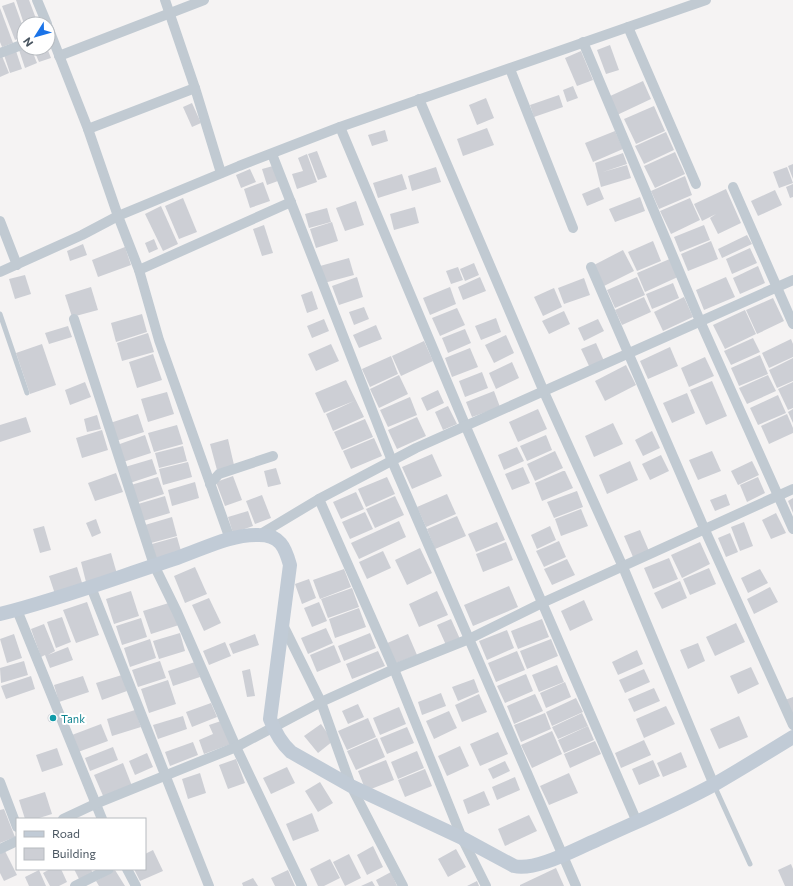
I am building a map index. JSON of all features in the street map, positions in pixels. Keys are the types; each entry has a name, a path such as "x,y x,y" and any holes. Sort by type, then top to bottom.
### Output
{"street":[{"path":"37,0 43,16"},
{"path":"165,0 195,88 221,173"},
{"path":"59,56 204,0"},
{"path":"0,272 82,235 118,216 221,173 340,127 706,0"},
{"path":"628,27 696,184"},
{"path":"583,42 700,321 793,529"},
{"path":"0,53 16,47"},
{"path":"56,49 88,130 118,216 139,270 159,340 230,539"},
{"path":"510,68 572,228"},
{"path":"88,130 195,88"},
{"path":"419,99 544,392 623,567 714,784"},
{"path":"340,127 466,427 637,822"},
{"path":"272,154 392,461 576,886"},
{"path":"733,187 793,324"},
{"path":"139,270 291,202"},
{"path":"0,221 17,265"},
{"path":"591,267 704,528 793,726"},
{"path":"259,535 319,499 416,448 793,280"},
{"path":"74,319 154,565 178,612 236,747 302,886"},
{"path":"210,484 219,474 273,456"},
{"path":"65,818 95,804 236,747 321,702 469,639 542,603 623,567 704,528 793,489"},
{"path":"319,499 394,670 462,838 486,886"},
{"path":"0,614 91,587 230,539 259,535 277,539 286,548 290,565 270,718 285,746 291,752 351,786 462,838 514,866 520,867 528,867 562,855 637,822 714,784 793,737"},
{"path":"91,587 208,886"},
{"path":"17,610 102,818"},
{"path":"283,625 321,702 351,786 403,886"},
{"path":"0,782 16,824"},
{"path":"0,849 16,841"},
{"path":"74,886 87,884 108,870"},
{"path":"128,870 136,886"}],"lane":[{"path":"0,314 27,393"},
{"path":"714,784 750,864"}],"building":[{"path":"16,0 29,0 35,16 21,16"},
{"path":"14,2 19,16 16,16 15,40 2,6"},
{"path":"0,8 13,43 2,47 0,42"},
{"path":"610,45 619,70 606,74 597,50"},
{"path":"16,51 16,56 18,56 22,69 10,73 4,55"},
{"path":"581,51 593,80 577,86 565,58"},
{"path":"2,56 9,73 0,77 0,57"},
{"path":"21,56 34,56 37,63 25,68"},
{"path":"36,56 50,56 51,58 39,62"},
{"path":"643,81 651,99 617,115 608,97"},
{"path":"573,86 578,98 567,102 563,90"},
{"path":"559,95 563,107 534,117 530,105"},
{"path":"486,98 494,118 477,125 469,105"},
{"path":"192,103 201,123 192,127 183,107"},
{"path":"654,106 665,131 636,144 624,119"},
{"path":"487,128 494,145 463,156 457,139"},
{"path":"385,130 388,141 372,146 368,135"},
{"path":"615,131 623,149 593,162 585,143"},
{"path":"666,132 674,150 644,164 635,146"},
{"path":"317,151 327,177 318,180 308,154"},
{"path":"675,152 685,174 655,188 644,166"},
{"path":"623,153 627,164 603,172 627,165 631,178 601,187 595,163"},
{"path":"307,154 317,182 297,189 292,174 303,171 298,158"},
{"path":"793,164 793,179 788,166"},
{"path":"273,166 278,181 267,185 262,169"},
{"path":"436,167 441,182 412,191 408,176"},
{"path":"787,167 793,183 779,188 773,172"},
{"path":"250,169 256,182 241,188 236,175"},
{"path":"402,174 407,189 378,198 373,183"},
{"path":"685,176 692,195 659,209 651,191"},
{"path":"263,182 270,201 250,208 244,189"},
{"path":"793,184 793,197 790,198 786,187"},
{"path":"599,187 604,199 587,206 582,194"},
{"path":"726,189 741,223 718,234 710,218 716,214 702,221 694,204"},
{"path":"775,190 782,205 758,216 751,201"},
{"path":"640,197 645,211 615,222 609,209"},
{"path":"183,198 197,232 179,239 165,206"},
{"path":"690,198 700,220 671,234 660,211"},
{"path":"356,201 364,225 345,231 336,208"},
{"path":"161,206 178,244 163,251 145,214"},
{"path":"415,207 419,223 394,230 390,214"},
{"path":"327,208 331,222 309,228 305,214"},
{"path":"332,222 338,241 316,248 310,229"},
{"path":"264,225 273,253 262,256 253,229"},
{"path":"704,225 710,240 680,252 674,237"},
{"path":"747,235 752,244 722,258 718,249"},
{"path":"154,239 158,249 149,253 145,243"},
{"path":"653,241 661,261 637,271 628,252"},
{"path":"711,241 718,259 688,271 681,254"},
{"path":"83,244 87,255 70,261 67,251"},
{"path":"125,247 131,265 98,277 92,260"},
{"path":"750,248 757,263 732,274 726,259"},
{"path":"623,250 634,271 604,286 594,265"},
{"path":"349,258 354,275 324,283 320,266"},
{"path":"672,258 680,276 645,292 637,273"},
{"path":"474,263 479,275 465,281 460,269"},
{"path":"758,266 765,283 740,294 733,278"},
{"path":"458,267 463,280 451,284 446,271"},
{"path":"25,275 31,294 15,299 9,279"},
{"path":"357,277 363,297 339,305 332,286"},
{"path":"480,277 486,291 463,300 458,287"},
{"path":"637,277 645,295 615,308 607,290"},
{"path":"726,277 735,297 704,310 696,290"},
{"path":"584,278 590,295 564,304 558,288"},
{"path":"673,283 679,298 652,309 646,294"},
{"path":"91,287 98,310 72,317 65,295"},
{"path":"450,287 456,304 430,315 423,298"},
{"path":"554,288 562,307 543,316 534,297"},
{"path":"312,291 318,309 307,313 301,295"},
{"path":"644,297 651,312 622,325 615,310"},
{"path":"684,297 693,317 663,331 654,312"},
{"path":"773,298 784,321 757,334 746,310"},
{"path":"364,307 369,319 354,325 349,312"},
{"path":"457,308 465,325 440,336 432,318"},
{"path":"745,310 756,334 725,349 713,325"},
{"path":"564,311 570,324 549,334 542,321"},
{"path":"142,314 147,332 116,342 111,323"},
{"path":"496,318 501,332 481,340 475,326"},
{"path":"324,319 329,331 312,338 307,326"},
{"path":"598,319 604,331 584,341 578,328"},
{"path":"376,325 382,339 359,348 353,335"},
{"path":"68,326 72,337 49,344 45,333"},
{"path":"465,329 471,343 448,353 442,338"},
{"path":"148,333 154,352 122,361 117,343"},
{"path":"506,335 514,353 494,363 485,345"},
{"path":"753,338 760,352 731,365 724,351"},
{"path":"791,339 793,344 793,357 769,368 762,353"},
{"path":"424,341 433,361 401,376 392,356"},
{"path":"596,343 604,361 590,368 581,349"},
{"path":"42,344 56,385 30,394 16,353"},
{"path":"331,344 339,361 316,371 308,354"},
{"path":"670,347 678,366 648,379 640,361"},
{"path":"470,348 478,367 452,377 445,358"},
{"path":"153,354 162,380 137,388 129,362"},
{"path":"760,355 768,374 739,386 731,368"},
{"path":"391,356 398,374 370,387 362,369"},
{"path":"705,357 714,376 689,387 681,368"},
{"path":"793,358 793,381 777,388 769,370"},
{"path":"512,362 519,378 496,389 489,373"},
{"path":"626,365 636,385 605,401 595,381"},
{"path":"482,372 488,388 465,397 459,381"},
{"path":"399,375 408,394 379,408 370,389"},
{"path":"768,375 776,391 747,404 739,388"},
{"path":"346,380 364,417 333,431 326,414 354,401 324,413 315,393"},
{"path":"712,381 727,416 706,425 690,390"},
{"path":"85,382 91,397 70,405 65,390"},
{"path":"793,382 793,408 788,410 778,389"},
{"path":"438,390 444,403 427,411 421,398"},
{"path":"494,391 500,407 472,417 466,402"},
{"path":"167,392 174,414 148,422 141,399"},
{"path":"687,393 695,413 672,423 663,403"},
{"path":"778,395 786,413 758,425 750,408"},
{"path":"410,397 417,415 388,427 380,410"},
{"path":"448,406 457,424 443,430 435,412"},
{"path":"538,409 547,429 518,442 509,422"},
{"path":"793,409 793,423 788,412"},
{"path":"138,414 144,432 116,441 110,423"},
{"path":"787,414 793,428 793,433 769,444 761,426"},
{"path":"97,415 101,429 87,432 84,419"},
{"path":"26,417 31,432 0,442 0,425"},
{"path":"417,417 426,436 397,449 388,430"},
{"path":"365,419 373,437 342,450 334,432"},
{"path":"613,423 623,444 594,457 585,436"},
{"path":"177,425 183,444 154,452 148,433"},
{"path":"102,430 108,450 82,458 76,438"},
{"path":"652,431 660,448 643,456 635,440"},
{"path":"145,435 151,453 123,462 117,445"},
{"path":"546,435 552,450 527,461 520,446"},
{"path":"374,438 382,456 351,469 343,451"},
{"path":"228,439 234,465 217,470 210,444"},
{"path":"183,446 187,461 159,468 155,453"},
{"path":"517,447 524,461 504,470 498,455"},
{"path":"555,451 563,468 535,481 527,464"},
{"path":"712,451 721,471 698,480 689,460"},
{"path":"432,454 442,476 412,489 402,467"},
{"path":"661,455 669,471 650,480 642,464"},
{"path":"152,459 157,474 130,483 125,467"},
{"path":"630,461 638,480 607,494 599,475"},
{"path":"752,461 759,475 738,485 731,471"},
{"path":"188,462 192,477 163,485 159,469"},
{"path":"523,467 530,483 512,490 505,474"},
{"path":"276,468 281,484 268,487 264,471"},
{"path":"565,471 573,488 542,501 535,483"},
{"path":"116,473 123,492 95,501 88,483"},
{"path":"233,476 242,500 225,506 216,482"},
{"path":"158,477 164,494 136,503 131,485"},
{"path":"387,477 395,494 366,507 358,489"},
{"path":"758,477 765,493 747,502 740,485"},
{"path":"195,482 199,498 172,506 168,490"},
{"path":"577,491 583,507 554,518 547,502"},
{"path":"356,492 364,509 341,519 333,502"},
{"path":"447,494 456,514 426,527 417,507"},
{"path":"726,494 730,505 715,511 710,500"},
{"path":"262,495 271,518 255,524 246,501"},
{"path":"165,496 170,513 143,521 138,504"},
{"path":"395,496 404,515 375,528 366,509"},
{"path":"793,498 793,513 788,501"},
{"path":"581,509 588,526 561,536 555,519"},
{"path":"248,511 253,526 233,533 228,517"},
{"path":"365,512 373,529 350,539 342,522"},
{"path":"776,513 786,533 771,539 762,520"},
{"path":"457,516 466,536 435,549 427,529"},
{"path":"172,517 177,536 151,543 145,525"},
{"path":"96,519 101,533 92,537 86,523"},
{"path":"399,521 406,537 359,559 351,543"},
{"path":"497,522 505,540 476,552 468,534"},
{"path":"744,522 753,546 740,551 731,527"},
{"path":"44,526 51,550 40,553 33,529"},
{"path":"550,526 556,540 537,549 531,535"},
{"path":"640,530 649,551 633,557 624,536"},
{"path":"730,533 738,552 726,557 718,538"},
{"path":"177,537 181,551 156,558 152,544"},
{"path":"559,541 566,557 544,567 536,551"},
{"path":"506,542 513,560 483,572 476,554"},
{"path":"700,542 710,564 682,578 671,555"},
{"path":"420,548 432,573 407,585 395,560"},
{"path":"383,551 391,568 367,579 359,562"},
{"path":"111,553 117,574 86,582 81,562"},
{"path":"669,558 678,579 653,589 644,568"},
{"path":"567,559 575,575 552,585 544,569"},
{"path":"77,567 83,586 55,594 49,576"},
{"path":"195,567 207,594 185,603 174,576"},
{"path":"709,568 716,584 690,595 683,579"},
{"path":"344,569 351,587 320,599 313,580"},
{"path":"760,569 768,583 748,593 741,578"},
{"path":"309,579 316,598 302,604 295,584"},
{"path":"680,581 687,598 662,609 654,593"},
{"path":"509,586 518,607 473,626 464,605"},
{"path":"770,587 778,602 754,614 747,599"},
{"path":"352,588 359,607 328,618 321,599"},
{"path":"131,591 139,616 114,624 106,599"},
{"path":"437,591 448,615 419,627 409,604"},
{"path":"209,598 221,623 204,631 192,605"},
{"path":"584,600 593,620 570,631 561,611"},
{"path":"87,602 99,635 76,643 63,610"},
{"path":"172,602 179,625 151,634 143,611"},
{"path":"319,602 327,621 312,627 304,608"},
{"path":"359,608 366,627 335,638 329,619"},
{"path":"62,617 71,642 56,648 47,622"},
{"path":"141,618 147,637 122,645 116,626"},
{"path":"451,619 460,639 446,645 437,625"},
{"path":"542,619 549,637 518,649 511,631"},
{"path":"736,623 745,642 715,656 706,637"},
{"path":"44,624 55,651 48,655 68,647 73,660 50,668 45,655 41,657 31,629"},
{"path":"326,628 333,643 308,654 301,638"},
{"path":"507,630 514,648 487,660 479,641"},
{"path":"180,633 185,651 159,659 153,641"},
{"path":"370,633 376,648 344,661 338,646"},
{"path":"14,634 22,658 7,663 0,639"},
{"path":"255,634 259,645 233,654 229,644"},
{"path":"408,634 417,655 394,664 385,644"},
{"path":"150,639 156,658 130,667 124,648"},
{"path":"551,639 558,656 527,669 520,651"},
{"path":"225,642 231,656 209,665 203,651"},
{"path":"698,643 705,661 688,669 680,650"},
{"path":"334,645 341,662 317,672 310,655"},
{"path":"637,650 643,664 618,675 612,662"},
{"path":"378,651 385,666 352,679 346,664"},
{"path":"517,651 525,670 496,682 488,663"},
{"path":"24,661 28,675 1,683 0,668"},
{"path":"160,661 166,678 138,687 132,670"},
{"path":"195,662 200,677 173,686 168,671"},
{"path":"557,665 564,682 539,692 532,675"},
{"path":"751,667 759,684 738,694 730,676"},
{"path":"250,669 255,696 247,697 242,671"},
{"path":"644,669 650,682 625,693 619,680"},
{"path":"526,674 533,691 505,703 497,686"},
{"path":"122,675 127,691 102,700 96,683"},
{"path":"31,676 35,689 6,699 1,686"},
{"path":"83,676 89,692 59,702 54,685"},
{"path":"474,679 479,692 458,701 452,687"},
{"path":"168,680 176,704 149,713 141,689"},
{"path":"565,682 571,697 546,708 540,693"},
{"path":"654,688 660,701 634,712 628,699"},
{"path":"441,693 446,706 422,715 418,702"},
{"path":"479,694 487,712 462,722 455,705"},
{"path":"535,694 543,711 514,724 507,706"},
{"path":"793,697 793,718 785,700"},
{"path":"576,698 583,712 552,726 546,712"},
{"path":"211,703 217,717 192,727 186,712"},
{"path":"358,704 364,717 348,724 342,711"},
{"path":"666,706 675,724 644,738 636,719"},
{"path":"399,707 406,724 380,735 373,718"},
{"path":"135,710 141,727 112,736 107,719"},
{"path":"449,711 457,728 434,739 426,721"},
{"name":"Tank","path":"52,713 57,718 52,723 47,718"},
{"path":"545,713 551,729 521,742 514,725"},
{"path":"582,713 588,726 558,739 552,727"},
{"path":"183,716 187,729 158,739 153,725"},
{"path":"739,716 748,737 719,749 710,729"},
{"path":"368,718 376,737 347,750 338,731"},
{"path":"221,721 231,744 204,754 199,740 213,734 209,725"},
{"path":"101,724 108,741 78,752 72,735"},
{"path":"321,724 333,741 318,753 304,736"},
{"path":"588,726 594,740 564,753 558,740"},
{"path":"407,727 414,743 387,754 380,738"},
{"path":"552,731 562,754 532,768 521,745"},
{"path":"498,732 508,754 480,766 470,744"},
{"path":"377,738 385,757 356,770 347,751"},
{"path":"644,740 651,755 621,768 615,753"},
{"path":"595,741 601,754 570,768 564,754"},
{"path":"193,742 198,755 170,766 165,752"},
{"path":"460,746 469,766 447,776 438,756"},
{"path":"113,747 118,760 90,771 85,758"},
{"path":"57,748 63,765 42,772 36,755"},
{"path":"417,751 424,768 398,779 391,762"},
{"path":"681,752 687,767 663,777 657,763"},
{"path":"147,753 153,767 135,775 129,761"},
{"path":"236,759 245,783 228,789 219,765"},
{"path":"386,760 394,780 366,791 358,771"},
{"path":"653,760 660,776 639,785 632,769"},
{"path":"505,761 510,771 493,779 488,769"},
{"path":"123,763 132,786 104,798 94,775"},
{"path":"287,767 295,783 271,794 263,778"},
{"path":"425,769 432,786 405,797 398,780"},
{"path":"200,773 206,793 188,799 182,779"},
{"path":"569,773 578,793 549,805 540,786"},
{"path":"515,777 520,790 497,800 492,787"},
{"path":"320,782 333,803 318,812 305,791"},
{"path":"484,791 490,805 468,814 463,800"},
{"path":"45,792 52,814 39,818 25,818 19,800"},
{"path":"4,809 15,837 0,843 0,810"},
{"path":"312,813 319,831 293,841 286,824"},
{"path":"529,815 537,831 505,846 498,829"},
{"path":"373,846 383,867 367,875 357,855"},
{"path":"456,849 466,867 448,877 438,859"},
{"path":"153,850 163,871 140,881 134,870 146,870 146,854"},
{"path":"5,851 17,875 4,881 0,873 0,853"},
{"path":"349,854 361,878 345,886 333,862"},
{"path":"330,859 340,878 324,886 318,886 310,869"},
{"path":"791,864 793,869 793,886 785,886 778,870"},
{"path":"556,868 564,886 520,886 520,885"},
{"path":"39,870 46,886 29,886 25,877"},
{"path":"48,870 61,870 67,882 59,886 50,886 43,873"},
{"path":"74,870 91,870 93,874 80,881"},
{"path":"115,870 125,886 99,886 96,881"},
{"path":"288,870 295,886 275,886 271,878"},
{"path":"391,872 397,886 379,886 376,880"},
{"path":"253,878 258,886 243,886 242,883"},
{"path":"372,881 375,886 361,886"},
{"path":"477,881 479,886 467,886"}],"place":[{"name":"Tank","path":"53,718"}]}
